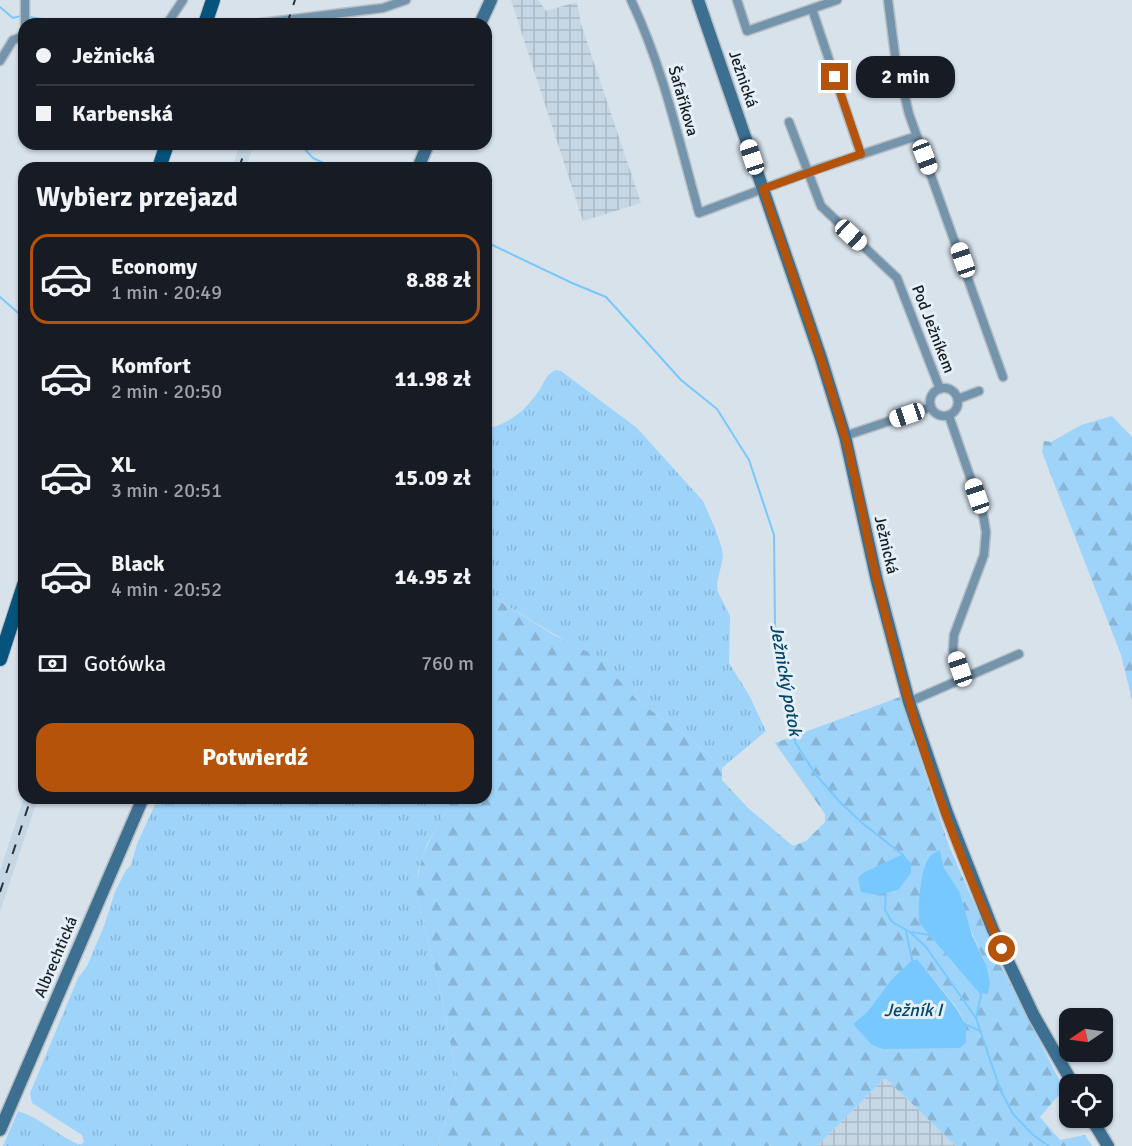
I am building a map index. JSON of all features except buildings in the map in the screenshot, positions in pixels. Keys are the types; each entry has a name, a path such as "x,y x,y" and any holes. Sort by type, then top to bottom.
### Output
{"main road":[{"path":"207,18 213,0"},
{"path":"0,659 18,604"}],"street":[{"path":"25,0 25,18"},
{"path":"171,18 183,0"},
{"path":"301,18 383,8 406,0"},
{"path":"482,18 490,0"},
{"name":"Šafaříkova","path":"631,0 646,31 663,82 699,213 763,189"},
{"name":"Ježnická","path":"698,0 821,358 845,436 877,581 909,702 952,828 993,930 1034,1016 1067,1074"},
{"path":"737,0 747,31 837,0"},
{"path":"888,0 896,55 909,114 1003,377"},
{"path":"812,9 861,154"},
{"path":"0,61 14,40 18,38"},
{"name":"Pod Ježníkem","path":"789,122 821,206 897,278 940,389"},
{"path":"763,189 917,136"},
{"name":"Pod Ježníkem","path":"931,407 930,399 940,389 948,388 958,399"},
{"path":"845,436 931,407 935,413 949,416 955,412 958,399 979,391"},
{"path":"949,416 983,514 986,532 984,555 954,635 953,650 963,678"},
{"path":"909,702 1019,654"},
{"name":"Albrechtická","path":"0,1130 140,804"},
{"path":"1097,1128 1108,1146"}],"shaded area":[{"path":"511,0 538,0 546,11 577,2 581,24 641,203 583,221"},
{"path":"238,150 252,150 248,162 234,162"},
{"path":"22,804 36,804 0,912 0,871"},
{"path":"885,1078 956,1146 817,1146"}],"green space":[{"path":"561,371 637,428 703,501 715,528 723,557 717,584 718,592 730,616 729,663 749,695 766,731 722,768 694,742 637,700 623,685 574,646 492,597 492,427 510,419 523,409 535,397 552,372"},
{"path":"1112,416 1132,437 1132,700 1121,655 1042,452 1044,441 1051,442 1081,425"},
{"path":"492,597 554,635 598,657 637,700 694,742 722,768 722,780 748,808 793,846 806,841 825,822 825,814 775,743 900,697 949,846 1005,974 1059,1079 1059,1095 1040,1117 1060,1140 1085,1135 1092,1146 956,1146 885,1078 817,1146 438,1146 448,1113 456,1073 441,994 417,895 419,869 428,844 450,804 492,804","holes":["940,850 944,868 986,965 979,993 919,923 920,897 925,873 930,856","912,960 918,960 957,1008 966,1025 918,1047 883,1049 853,1024 868,1011 891,980"]},
{"path":"155,804 450,804 427,844 418,871 417,895 441,994 456,1073 448,1113 438,1146 3,1146 18,1111 80,1145 84,1142 82,1135 32,1103 30,1093 78,978 87,966 104,926 115,892 131,865 137,844"}],"water":[{"path":"940,850 944,868 959,891 972,935 986,965 990,982 988,994 979,993 919,923 919,897 924,868 931,855"},
{"path":"903,854 911,863 911,873 898,890 877,895 861,892 858,878 863,873"},
{"name":"Ježník I","path":"912,960 918,960 956,1008 966,1025 966,1042 960,1048 883,1049 872,1045 853,1024 868,1011 891,980"}],"waterway":[{"name":"Ježnický potok","path":"0,7 13,18 21,16"},
{"name":"Ježnický potok","path":"29,17 36,18"},
{"name":"Ježnický potok","path":"306,150 313,158 321,162"},
{"name":"Ježnický potok","path":"492,245 606,297 681,380 717,409 749,460 774,535 775,625 795,742 816,775 839,801 861,822 903,855"},
{"path":"0,297 18,313"},
{"name":"Ježnický potok","path":"886,890 885,910 892,922 910,932 926,947 976,1018 1000,1089 1013,1114 1033,1135 1049,1146"},
{"path":"906,931 912,960"},
{"path":"912,932 930,935"},
{"path":"976,1018 981,995 979,991"},
{"path":"964,1024 981,1031"}],"railway":[{"path":"289,18 295,0"},
{"path":"241,162 245,150"},
{"path":"0,892 29,804"}],"route":[{"path":"835,77 861,154 763,189 845,436 877,581 909,702 952,828 1002,949"}]}
